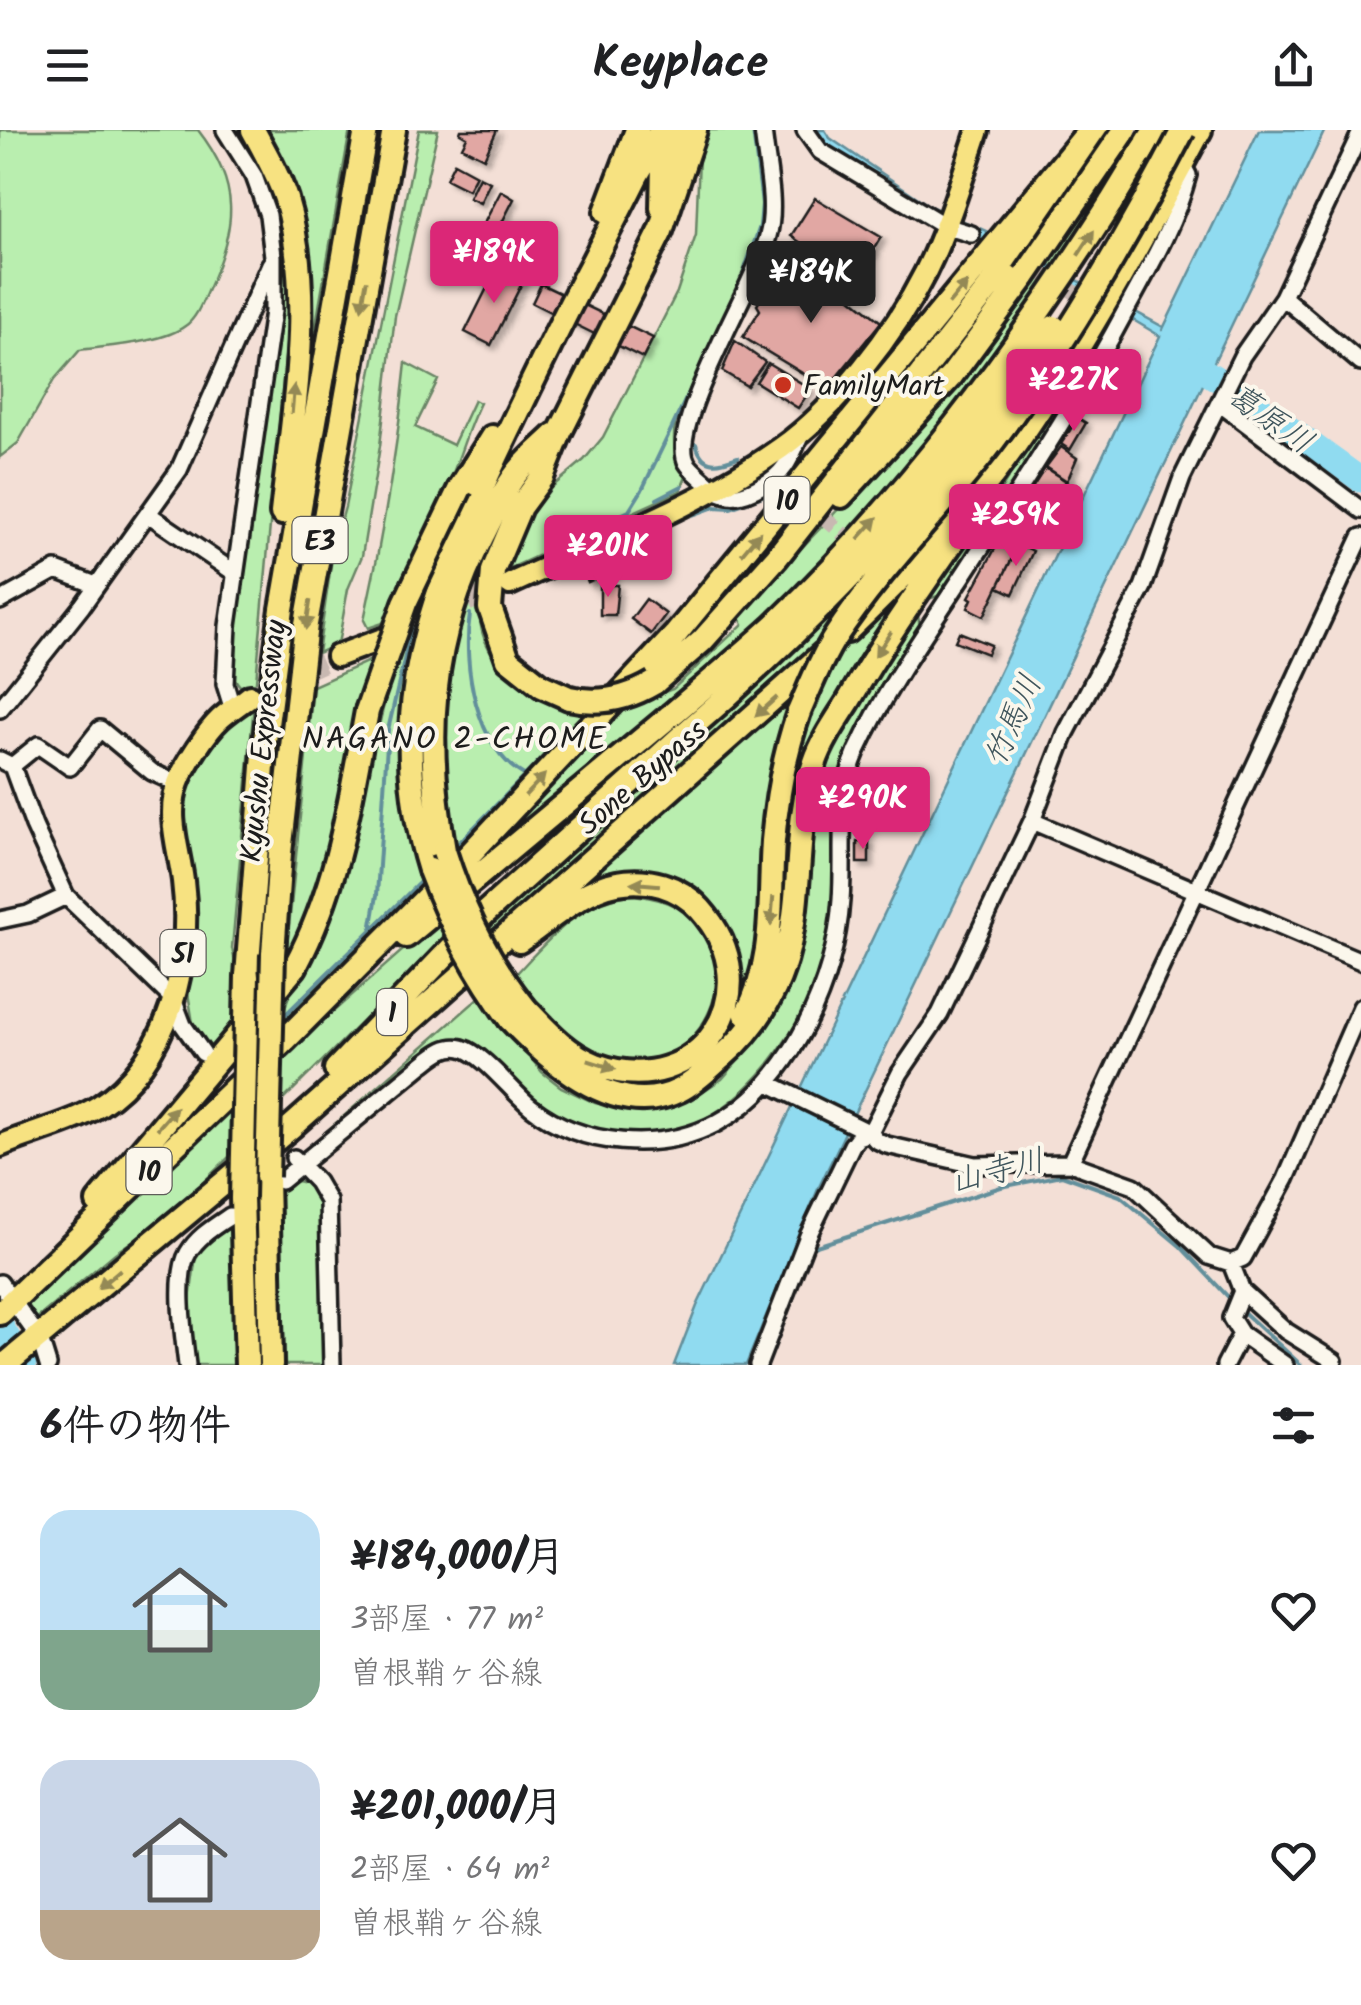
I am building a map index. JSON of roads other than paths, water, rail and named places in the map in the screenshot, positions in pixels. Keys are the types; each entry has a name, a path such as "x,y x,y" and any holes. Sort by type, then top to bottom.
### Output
{"highway":[{"path":"253,130 285,197 294,229 300,299 265,740"},
{"name":"Kyushu Expressway","path":"247,1365 236,1207 246,976 265,740 302,484 366,130"},
{"name":"Kyushu Expressway","path":"271,1365 273,954 285,798 306,624 394,130"},
{"path":"373,246 407,130"},
{"path":"582,281 637,130"},
{"path":"660,130 462,530 422,642 411,712 410,759 419,822 508,986 518,1013 566,1071 587,1083 627,1096 664,1096 680,1090 722,1057 753,1024 774,990 788,950 804,800 816,758 872,660 990,488 1014,446"},
{"path":"661,231 663,165 676,130"},
{"path":"695,130 661,231 561,430 542,476 520,507 493,571 490,608 508,659 542,686 585,702 636,694 702,641 777,557 1114,130"},
{"name":"10","path":"6,1300 286,1039 468,856 676,634 1090,130"},
{"path":"777,557 873,466 971,351 1125,130"},
{"name":"1","path":"163,1233 296,1110 486,912 817,583 946,438 1029,328 1155,130"},
{"path":"722,1057 749,1008 769,943 777,792 784,754 834,638 993,441 1058,348 1133,222 1179,130"},
{"name":"1","path":"286,1039 832,598 1005,395 1086,278 1179,130"},
{"name":"Sone Bypass","path":"6,1364 292,1126 798,678 866,613 951,522 1014,446 1098,314 1200,130"},
{"path":"6,1300 295,967 332,884 367,711 405,604 460,488 546,354"},
{"path":"437,860 432,714 441,643 456,591 503,494 520,469 561,430"},
{"path":"292,1126 414,1034 513,946 586,894 642,880 669,887 692,900 718,932 731,964 730,993 723,1018 709,1041 683,1062 655,1070 619,1070 596,1065 518,1013"}],"main road":[{"path":"510,584 713,490 783,447 803,428 854,377 904,310 946,224 978,130"},
{"path":"337,656 384,638"},
{"name":"51","path":"0,1146 98,1106 122,1088 145,1062 173,999 182,963 187,919 174,842 178,784 220,718 242,703"}],"street":[{"path":"225,130 254,176 268,215 273,256 273,311 235,573 226,684 242,703"},
{"path":"713,490 686,462 683,444 698,391 755,274 769,235 771,214 763,130"},
{"path":"805,130 820,152 946,224 971,234"},
{"path":"758,1365 799,1257 852,1145 940,1014 1032,821 1066,733 1143,587 1182,478 1242,356 1283,297 1358,144"},
{"path":"274,1179 442,1050 465,1049 532,1108 584,1134 619,1142 679,1136 718,1122 768,1083 813,1014 824,989 842,900 840,820 845,784 857,752 931,610 1081,392 1115,316 1182,197 1188,175 1182,164"},
{"path":"4,699 96,586 180,470 273,256"},
{"path":"1283,297 1361,362"},
{"path":"1220,403 1361,510"},
{"path":"148,514 235,573"},
{"path":"1070,1162 1361,537"},
{"path":"0,601 56,570 96,586"},
{"path":"178,784 152,772 100,729 70,768 38,744 6,763 66,896 173,999 183,1024 203,1053"},
{"path":"1032,821 1361,961"},
{"path":"0,920 28,914 66,896"},
{"path":"768,1083 863,1129 887,1145 975,1165 1070,1162 1134,1186 1209,1256 1231,1264 1244,1258 1286,1179 1361,1007"},
{"path":"298,1162 328,1201 332,1365"},
{"path":"186,1365 182,1302 185,1257 201,1235 236,1207"},
{"path":"163,1233 191,1249"},
{"path":"1231,1264 1242,1291 1286,1331 1334,1362"},
{"path":"1242,1291 1231,1318 1241,1334 1285,1365"},
{"path":"6,1300 36,1340 48,1365"},
{"path":"1226,1365 1241,1334"}],"water":[{"name":"竹馬川","path":"816,130 825,130 830,138 930,206 993,234 1163,327 1162,331 1259,130 1325,130 818,1189 746,1365 674,1365 697,1306 1160,336 923,208 824,144"}],"waterway":[{"path":"739,286 760,226 762,204 753,130"},
{"name":"葛原川","path":"1180,356 1243,395 1361,480"},
{"path":"558,545 629,511 701,367"},
{"path":"696,444 707,461 718,463 738,457"},
{"path":"657,499 682,486"},
{"path":"692,515 714,507 731,508 768,494"},
{"path":"371,931 388,730 415,613"},
{"path":"470,614 468,657 476,704 494,746 524,775"},
{"path":"454,848 587,712"},
{"path":"284,1016 423,879"},
{"name":"山寺川","path":"807,1249 1001,1187 1062,1175 1120,1196 1180,1246 1232,1301"},
{"name":"山寺川","path":"1238,1307 1301,1365"},
{"path":"0,1324 24,1365"}],"tunnel":[{"path":"1023,263 1094,303"},
{"path":"789,487 858,547"},
{"path":"385,638 503,586"},
{"path":"250,696 337,656"}],"place":[{"name":"FamilyMart","path":"783,385"}],"district":[{"name":"NAGANO 2-CHOME","path":"455,738"}]}
